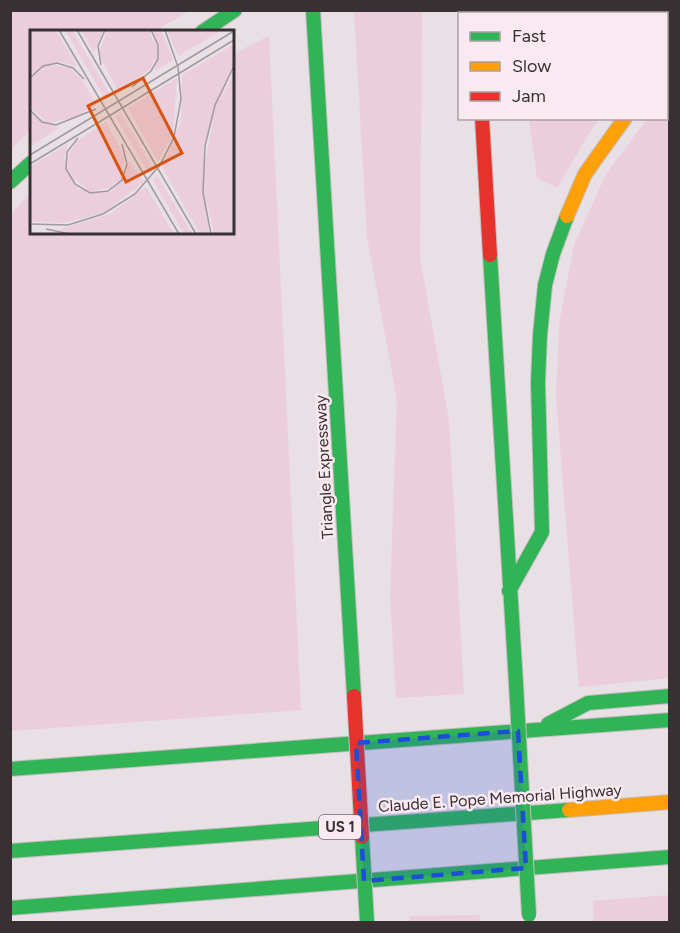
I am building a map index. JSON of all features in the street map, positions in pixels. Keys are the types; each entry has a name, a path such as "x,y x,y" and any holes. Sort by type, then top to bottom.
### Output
{"highway":[{"path":"205,30 235,10"},
{"name":"Triangle Expressway","path":"314,15 367,922"},
{"path":"482,120 530,919"},
{"path":"509,591 542,532 538,382 545,285 553,254 585,174 624,120"},
{"path":"10,182 30,164"},
{"path":"538,730 588,703 669,696"},
{"path":"10,769 669,720"},
{"name":"Claude E. Pope Memorial Highway","path":"10,851 669,802"},
{"path":"10,908 669,858"},
{"path":"617,861 659,871"},
{"path":"115,915 150,897"}],"highlighted area":[{"path":"518,731 526,868 364,881 356,743"}],"shaded area":[{"path":"11,10 189,11 157,30 30,30 30,131 11,149"},
{"path":"354,11 422,11 420,258 449,420 464,694 396,698 390,596 397,400 367,237"},
{"path":"669,11 669,53 668,12 519,12"},
{"path":"269,36 301,710 11,731 11,213 30,194 30,234 234,234 234,54"},
{"path":"668,99 669,678 579,687 556,396 559,324 574,245 606,174 646,120 668,120"},
{"path":"529,120 599,120 557,188 537,178"},
{"path":"669,895 669,922 594,922 593,901"},
{"path":"480,915 480,922 409,922 409,916"}],"traffic: fast":[{"path":"205,30 235,10"},
{"path":"313,10 354,696"},
{"path":"10,182 30,164"},
{"path":"509,591 542,532 538,382 540,335 545,285 567,216"},
{"path":"490,255 516,684"},
{"path":"516,684 529,915"},
{"path":"548,724 588,703 670,696"},
{"path":"10,769 670,720"},
{"path":"10,851 569,810"},
{"path":"362,837 367,922"},
{"path":"10,908 670,857"}],"traffic: slow":[{"path":"567,216 585,174 624,120"},
{"path":"569,810 670,802"}],"traffic: jam":[{"path":"482,120 490,255"},
{"path":"354,696 362,837"}]}
